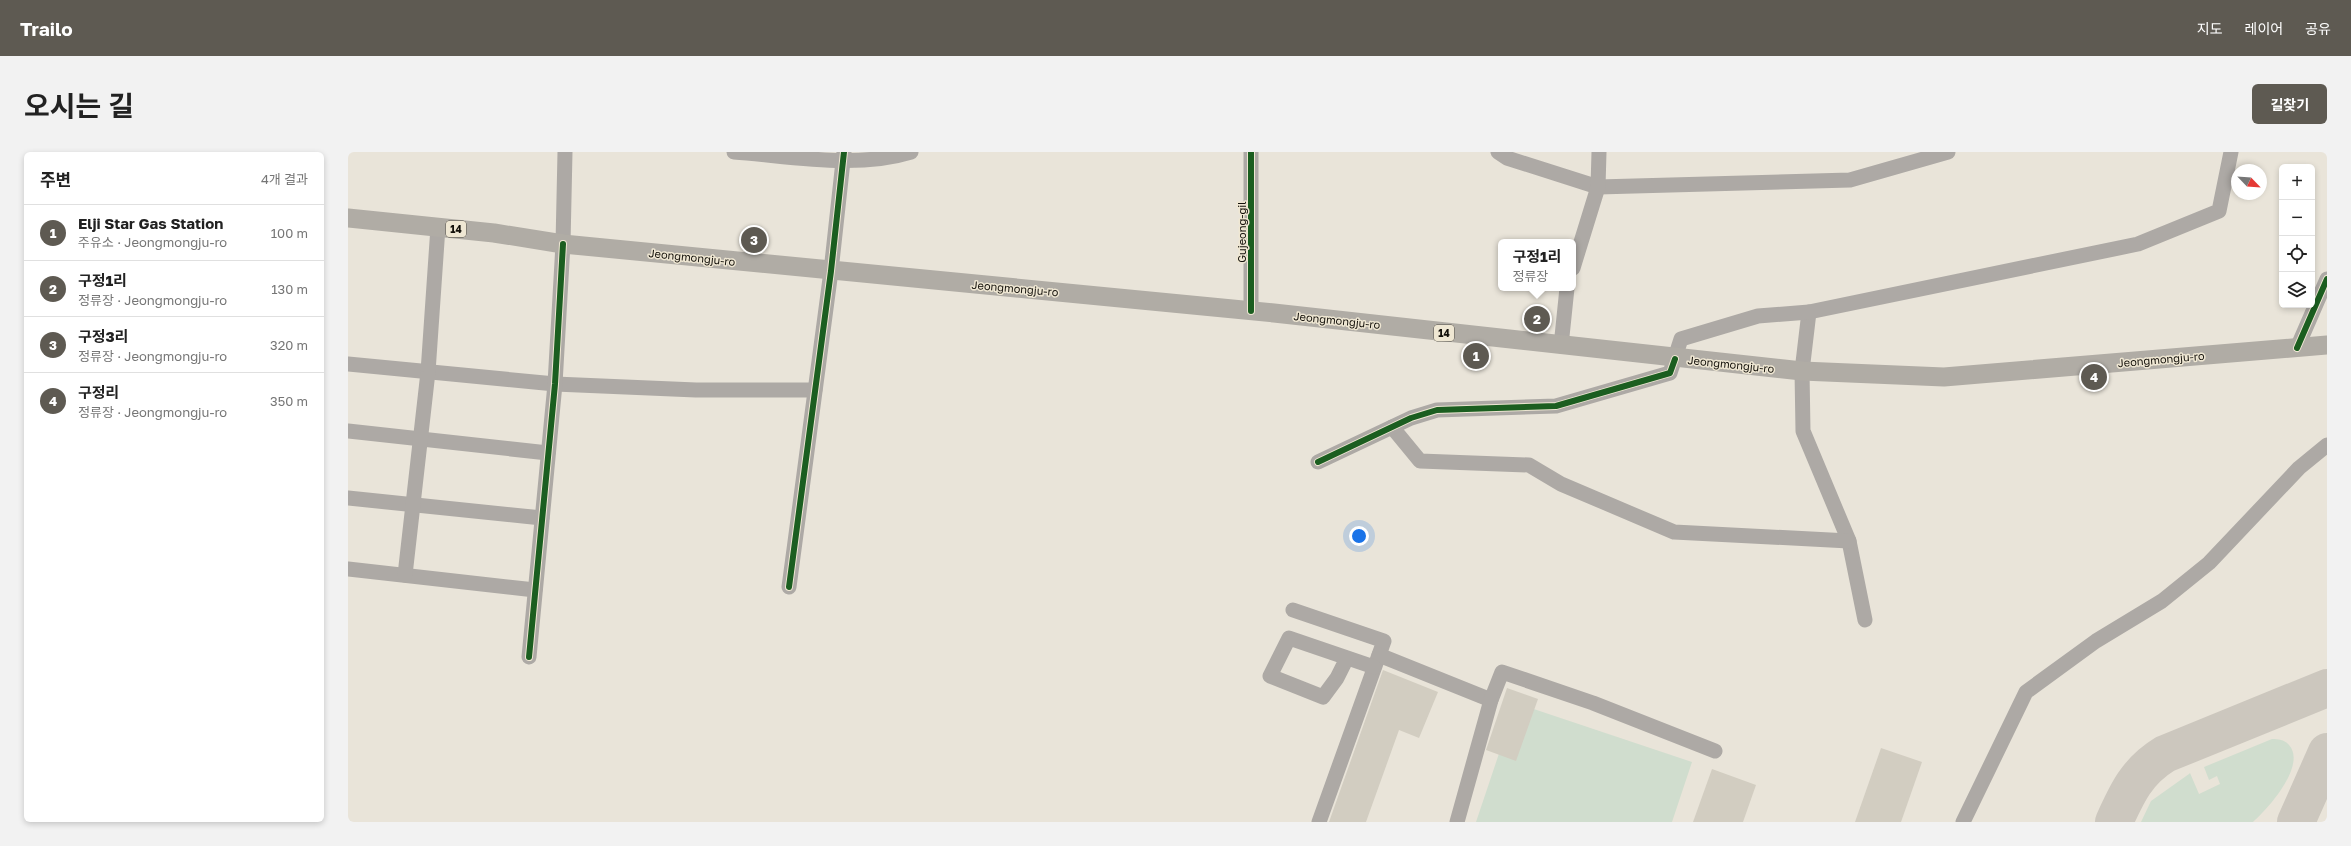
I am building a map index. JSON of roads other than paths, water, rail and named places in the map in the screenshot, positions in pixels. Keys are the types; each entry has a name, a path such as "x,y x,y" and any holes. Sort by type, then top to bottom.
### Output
{"main road":[{"name":"Jeongmongju-ro","path":"348,218 438,227 563,244 1251,311 1675,359 1802,371 1944,377 2327,345"}],"street":[{"path":"529,657 555,384 563,244 565,152"},
{"path":"734,152 893,157 911,152"},
{"name":"Gujeong-gil","path":"1251,311 1252,152"},
{"path":"1498,152 1507,158 1598,187 1850,180 1948,152"},
{"path":"1576,258 1598,187 1599,152"},
{"path":"1318,462 1411,418 1437,410 1556,406 1670,373 1681,339 1758,316 1809,312 2138,244 2219,211 2231,152"},
{"path":"789,587 831,271 844,156"},
{"path":"405,575 428,372 438,227"},
{"path":"2297,348 2327,279"},
{"path":"1560,346 1567,291"},
{"path":"1809,312 1802,371 1804,431 1849,541 1865,620"},
{"path":"348,364 555,384 696,390 815,390"},
{"path":"1392,427 1420,461 1529,465 1560,484 1674,532 1849,541"},
{"path":"348,431 548,453"},
{"path":"1963,822 2026,692 2096,641 2162,601 2209,563 2300,468 2327,445"},
{"path":"348,498 413,503 542,518"},
{"path":"348,569 536,590"},
{"path":"1293,610 1384,641 1319,822"},
{"path":"1347,658 1337,678 1323,697 1270,676 1289,638 1347,658 1377,661 1491,700"},
{"path":"1456,822 1491,700 1502,672 1593,703 1716,751"}],"place":[{"name":"구정3리","path":"754,240"},
{"name":"구정1리","path":"1537,319"},
{"name":"Elji Star Gas Station","path":"1476,356"},
{"name":"구정리","path":"2094,377"}]}
